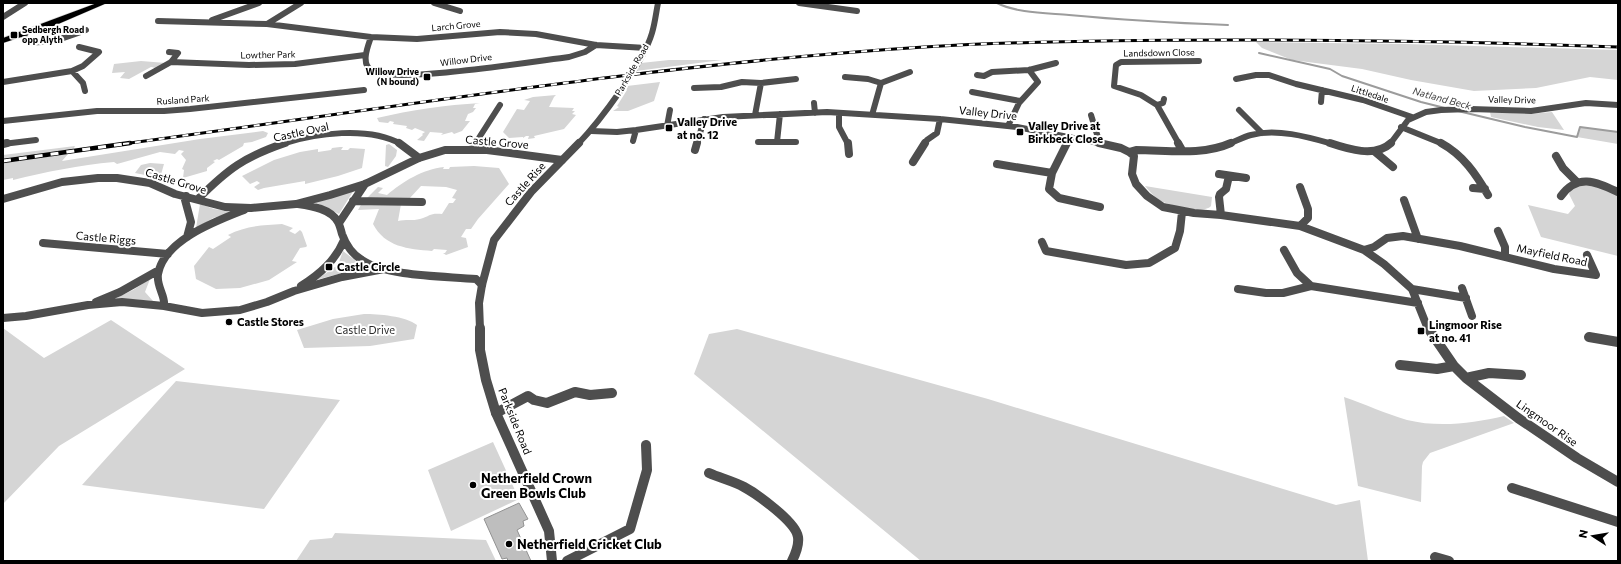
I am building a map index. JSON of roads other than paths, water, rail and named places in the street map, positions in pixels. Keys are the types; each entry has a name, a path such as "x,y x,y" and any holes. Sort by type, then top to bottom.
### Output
{"highway":[{"path":"3,41 23,35 103,3"}],"street":[{"path":"3,17 25,3"},
{"path":"205,22 259,3"},
{"path":"267,24 301,3"},
{"path":"434,3 460,11"},
{"name":"Parkside Road","path":"606,111 646,48 652,33 658,3"},
{"path":"798,3 857,11"},
{"name":"Larch Grove","path":"158,21 267,24 371,37 417,38 500,32 536,34 596,45 646,48"},
{"path":"23,35 30,42 43,43 86,30"},
{"path":"365,55 371,37"},
{"name":"Willow Drive","path":"365,55 366,64 372,71 381,74 409,75 569,57 585,52 596,45"},
{"path":"3,82 72,71 84,66 99,52 79,47"},
{"path":"146,76 172,62 178,53 169,52"},
{"name":"Lowther Park","path":"172,62 294,64 330,61 365,55"},
{"name":"Landsdown Close","path":"1182,150 1157,105 1141,95 1114,86 1116,65 1121,62 1199,61"},
{"path":"977,75 984,76 992,72 1029,70 1056,64"},
{"path":"1008,126 1014,111 1020,102 1027,94 1035,89 1038,82 1029,70"},
{"path":"72,71 83,82 85,91"},
{"path":"845,77 868,79 881,83 910,72"},
{"name":"Littledale","path":"1236,79 1256,75 1269,75 1363,100 1412,117"},
{"path":"694,88 715,87 742,82 761,83 796,79"},
{"path":"755,115 761,83"},
{"path":"872,115 881,83"},
{"name":"Rusland Park","path":"3,121 97,111 164,111 190,109 364,90"},
{"path":"1321,102 1322,90"},
{"path":"972,92 1020,102"},
{"path":"1157,105 1163,103 1164,99"},
{"path":"814,103 815,113"},
{"name":"Valley Drive","path":"591,131 617,132 667,126 704,119 755,115 839,113 1008,126 1121,148 1129,152 1136,150 1218,148 1243,136 1262,133 1294,134 1347,148 1374,151 1389,146 1401,127 1412,117 1441,110 1532,111 1593,103 1618,105"},
{"path":"472,149 500,105"},
{"path":"667,126 670,110"},
{"path":"1239,110 1262,133"},
{"name":"Castle Rise","path":"482,285 490,252 498,234 515,210 591,131 606,111"},
{"path":"839,113 839,127 848,143 850,154"},
{"path":"777,142 780,114"},
{"path":"1091,115 1091,122 1098,134 1100,144"},
{"path":"695,150 704,119"},
{"path":"913,162 927,140 937,133 940,120"},
{"path":"1401,127 1436,140 1467,162 1487,192 1473,188"},
{"path":"633,141 636,130"},
{"name":"Castle Oval","path":"198,199 220,177 240,162 265,150 303,139 344,134 382,137 393,140 419,158"},
{"path":"1069,138 1052,173 1049,188 1059,198 1100,207"},
{"path":"3,144 36,140"},
{"path":"758,142 796,142"},
{"name":"Castle Grove","path":"3,199 62,182 98,178 139,180 225,207 250,208 296,204 365,184 419,158 445,150 472,149 562,160"},
{"path":"1374,151 1393,167"},
{"name":"Lingmoor Rise","path":"1129,152 1134,156 1132,174 1134,180 1141,191 1158,204 1182,212 1300,226 1364,250 1384,264 1412,290 1426,325 1434,340 1454,366 1466,378 1577,458 1618,482"},
{"path":"1556,156 1562,168 1576,181"},
{"path":"997,164 1052,173"},
{"path":"1219,174 1246,178"},
{"path":"1221,216 1219,197 1226,189 1229,176"},
{"path":"1561,196 1566,187 1576,181 1587,181 1618,192"},
{"name":"Castle Grove","path":"353,200 365,184"},
{"path":"1300,187 1308,209 1308,218 1300,226"},
{"path":"186,196 185,200 192,222 187,237"},
{"path":"339,222 353,200 422,202"},
{"path":"1404,200 1418,239"},
{"path":"296,204 330,213 339,222 347,246 354,255 366,262 384,269 476,279 482,285"},
{"path":"164,306 165,302 158,288 159,270 168,254 187,237 226,216 250,208"},
{"path":"1042,242 1046,252 1126,265 1149,263 1175,248 1180,231 1182,212"},
{"name":"Mayfield Road","path":"1498,231 1505,246 1505,256"},
{"name":"Mayfield Road","path":"1364,250 1374,247 1387,238 1403,236 1460,246 1554,269 1596,275 1587,255"},
{"path":"294,291 327,267 335,257 344,240"},
{"name":"Castle Riggs","path":"43,243 168,254"},
{"path":"1284,250 1297,273 1311,286"},
{"path":"3,318 26,316 88,305 122,302 164,306 202,313 240,310 267,302 294,291 342,277 384,269"},
{"path":"88,305 120,292 159,270"},
{"name":"Parkside Road","path":"482,285 479,303 480,350 486,380 496,413 548,531 552,561"},
{"path":"1238,290 1272,294 1295,293 1311,286 1418,303"},
{"path":"1462,288 1472,316"},
{"path":"1412,290 1466,298"},
{"path":"1589,337 1618,342"},
{"path":"1400,365 1436,369 1454,366"},
{"path":"1466,378 1489,373 1521,374"},
{"path":"496,413 528,396 534,400 547,402 575,392 590,395 612,393"},
{"path":"567,561 630,529 647,470 646,445"},
{"path":"709,474 744,487 759,497 791,524 798,537 796,554 792,561"},
{"path":"1512,488 1618,522"},
{"path":"1435,557 1449,561"}],"waterway":[{"name":"Natland Beck","path":"997,3 1013,9 1042,13 1228,25"},
{"name":"Natland Beck","path":"1259,53 1330,69 1342,76 1421,102 1445,108"},
{"name":"Natland Beck","path":"1458,111 1525,127 1577,137 1580,127 1618,132"}],"railway":[{"path":"123,144 523,88 723,64 924,47 999,43 1150,40 1324,40 1618,47"},
{"path":"3,161 130,143"}],"place":[{"name":"Sedbergh Road opp Alyth","path":"14,35"},
{"name":"Willow Drive (N bound)","path":"427,77"},
{"name":"Valley Drive at no. 12","path":"669,128"},
{"name":"Valley Drive at Birkbeck Close","path":"1020,132"},
{"name":"Castle Circle","path":"329,267"},
{"name":"Castle Stores","path":"229,322"},
{"name":"Lingmoor Rise at no. 41","path":"1421,331"},
{"name":"Netherfield Crown Green Bowls Club","path":"473,485"},
{"name":"Netherfield Cricket Club","path":"509,544"}],"park label":[{"name":"Castle Drive","path":"365,330"}]}
